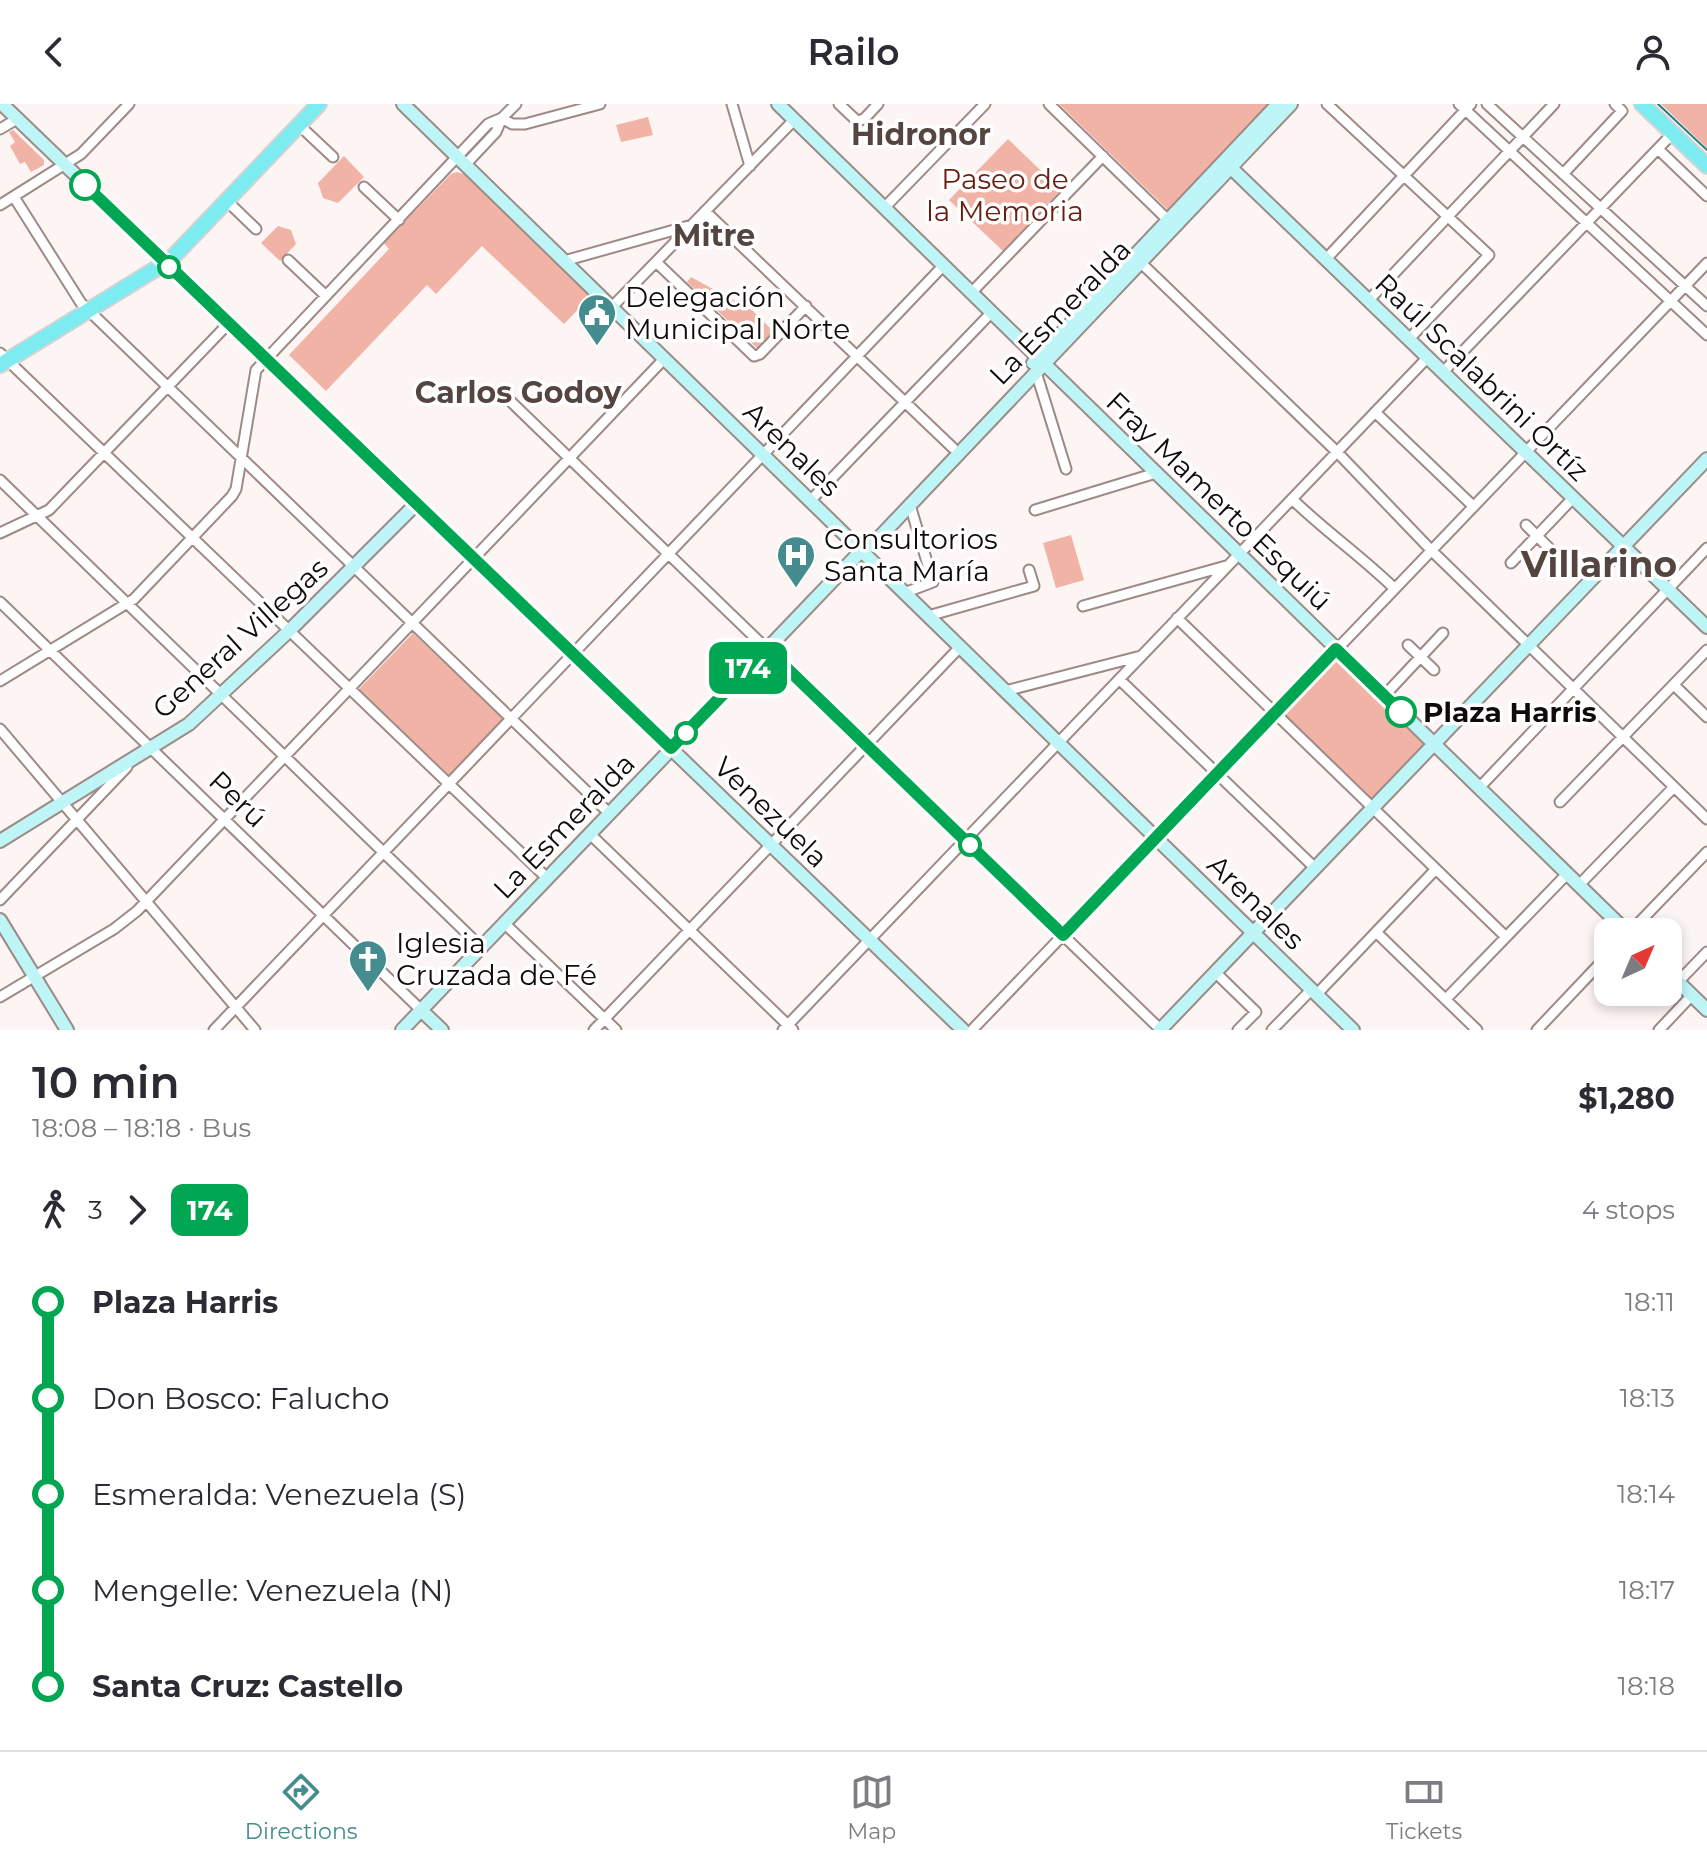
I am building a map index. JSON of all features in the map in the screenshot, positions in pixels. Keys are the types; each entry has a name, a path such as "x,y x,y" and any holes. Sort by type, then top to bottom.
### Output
{"main road":[{"path":"3,360 165,263 319,104"},
{"path":"1642,104 1707,166"}],"street":[{"name":"Venezuela","path":"2,104 963,1030"},
{"name":"Arenales","path":"403,104 1351,1029"},
{"path":"0,681 127,603 234,494 254,375 399,220 462,161 488,124 502,118 516,104"},
{"path":"502,118 512,124 525,124 600,104"},
{"path":"732,104 750,166"},
{"name":"Fray Mamerto Esquiú","path":"778,104 971,293 1039,365 1156,473 1613,918"},
{"path":"839,104 857,121 864,119 878,104"},
{"path":"884,208 985,104"},
{"path":"1049,104 1171,224"},
{"name":"La Esmeralda","path":"1228,164 1278,104"},
{"name":"La Esmeralda","path":"402,1030 861,551 874,543 1228,164 1291,104"},
{"path":"1327,104 1489,255 1409,339"},
{"path":"1487,104 1707,306"},
{"path":"1369,300 1554,104"},
{"path":"0,205 86,150 123,106"},
{"path":"1326,259 1465,106 1707,335"},
{"path":"1563,174 1619,107"},
{"path":"0,129 17,119"},
{"path":"611,308 794,120"},
{"path":"299,125 333,157"},
{"path":"1443,372 1673,133"},
{"path":"1658,149 1707,196"},
{"path":"971,293 1103,156"},
{"name":"Raúl Scalabrini Ortíz","path":"1228,164 1707,627"},
{"path":"364,187 399,220"},
{"path":"14,197 72,291 89,311 609,813"},
{"path":"227,201 256,229"},
{"path":"705,211 953,448"},
{"path":"564,261 692,225"},
{"path":"288,260 326,296"},
{"path":"1137,260 1337,452 1431,550 1707,819"},
{"path":"656,262 754,356 760,354 806,306"},
{"path":"972,1030 1707,263"},
{"path":"214,1030 943,266"},
{"path":"810,501 991,313"},
{"path":"0,533 52,508 228,324"},
{"path":"590,834 788,1028 1428,357"},
{"path":"0,997 119,925 146,902 664,359"},
{"path":"3,360 547,878"},
{"path":"1039,365 1066,469"},
{"name":"La Esmeralda","path":"861,551 868,538 953,448 1039,365"},
{"path":"504,395 1161,1030 1707,459"},
{"path":"1375,412 1473,506"},
{"path":"1035,510 1156,473"},
{"path":"0,480 481,947"},
{"path":"1511,563 1573,498"},
{"path":"1292,499 1330,535 1359,554 1394,588"},
{"name":"General Villegas","path":"0,841 189,724 289,631 416,504"},
{"path":"904,593 933,582 910,505"},
{"path":"1526,525 1549,548"},
{"path":"1479,788 1707,548"},
{"path":"1083,606 1229,565"},
{"path":"928,616 1034,586 1029,570"},
{"name":"Perú","path":"0,602 442,1030"},
{"path":"1177,618 1506,937"},
{"path":"1384,696 1443,633"},
{"path":"1408,645 1434,670"},
{"path":"594,1030 960,647"},
{"path":"1560,802 1707,650"},
{"path":"1005,691 1141,656"},
{"path":"1119,679 1315,868"},
{"path":"1674,685 1707,717"},
{"path":"0,729 255,1030"},
{"path":"0,900 137,757"},
{"path":"1579,885 1674,787"},
{"path":"1642,918 1707,852"},
{"path":"1272,1030 1376,932 1436,869"},
{"path":"1446,999 1567,874"},
{"path":"0,920 67,1030"},
{"path":"504,923 616,1030"},
{"path":"1376,932 1477,1030"},
{"path":"1682,978 1707,952"},
{"path":"1537,1030 1594,970"},
{"path":"1215,972 1256,1012 1238,1030"},
{"path":"1682,986 1707,1010"},
{"path":"1659,1030 1692,995"}],"green space":[{"path":"1059,104 1271,104 1168,210"},
{"path":"1661,104 1707,104 1707,148"},
{"path":"648,117 653,135 621,142 616,125"},
{"path":"13,130 44,160 44,165 31,172 25,162 20,164 10,146 15,142 9,132"},
{"name":"Paseo de la Memoria","path":"1008,139 1061,190 1003,251 949,200"},
{"path":"344,156 364,177 338,203 323,198 318,183"},
{"path":"451,174 464,174 591,296 564,324 482,246 436,294 427,285 326,391 289,355 389,249 384,243"},
{"path":"278,226 291,230 296,244 280,261 261,243"},
{"path":"691,277 753,311 774,332 758,349 687,282"},
{"path":"1071,535 1084,580 1056,588 1043,543"},
{"path":"413,633 503,719 450,776 359,689"},
{"path":"1336,657 1425,743 1369,802 1279,716"}],"waterway":[{"path":"1658,104 1707,150"}],"bus line":[{"name":"174","path":"85,185 671,748 767,649 1063,935 1336,649 1401,712"}],"place":[{"name":"Delegación Municipal Norte","path":"597,347"},
{"name":"Consultorios Santa María","path":"796,589"},
{"name":"Plaza Harris","path":"1401,712"},
{"name":"Iglesia Cruzada de Fé","path":"368,993"}],"district":[{"name":"Hidronor","path":"921,135"},
{"name":"Mitre","path":"714,236"},
{"name":"Carlos Godoy","path":"518,393"},
{"name":"Villarino","path":"1599,564"}]}
